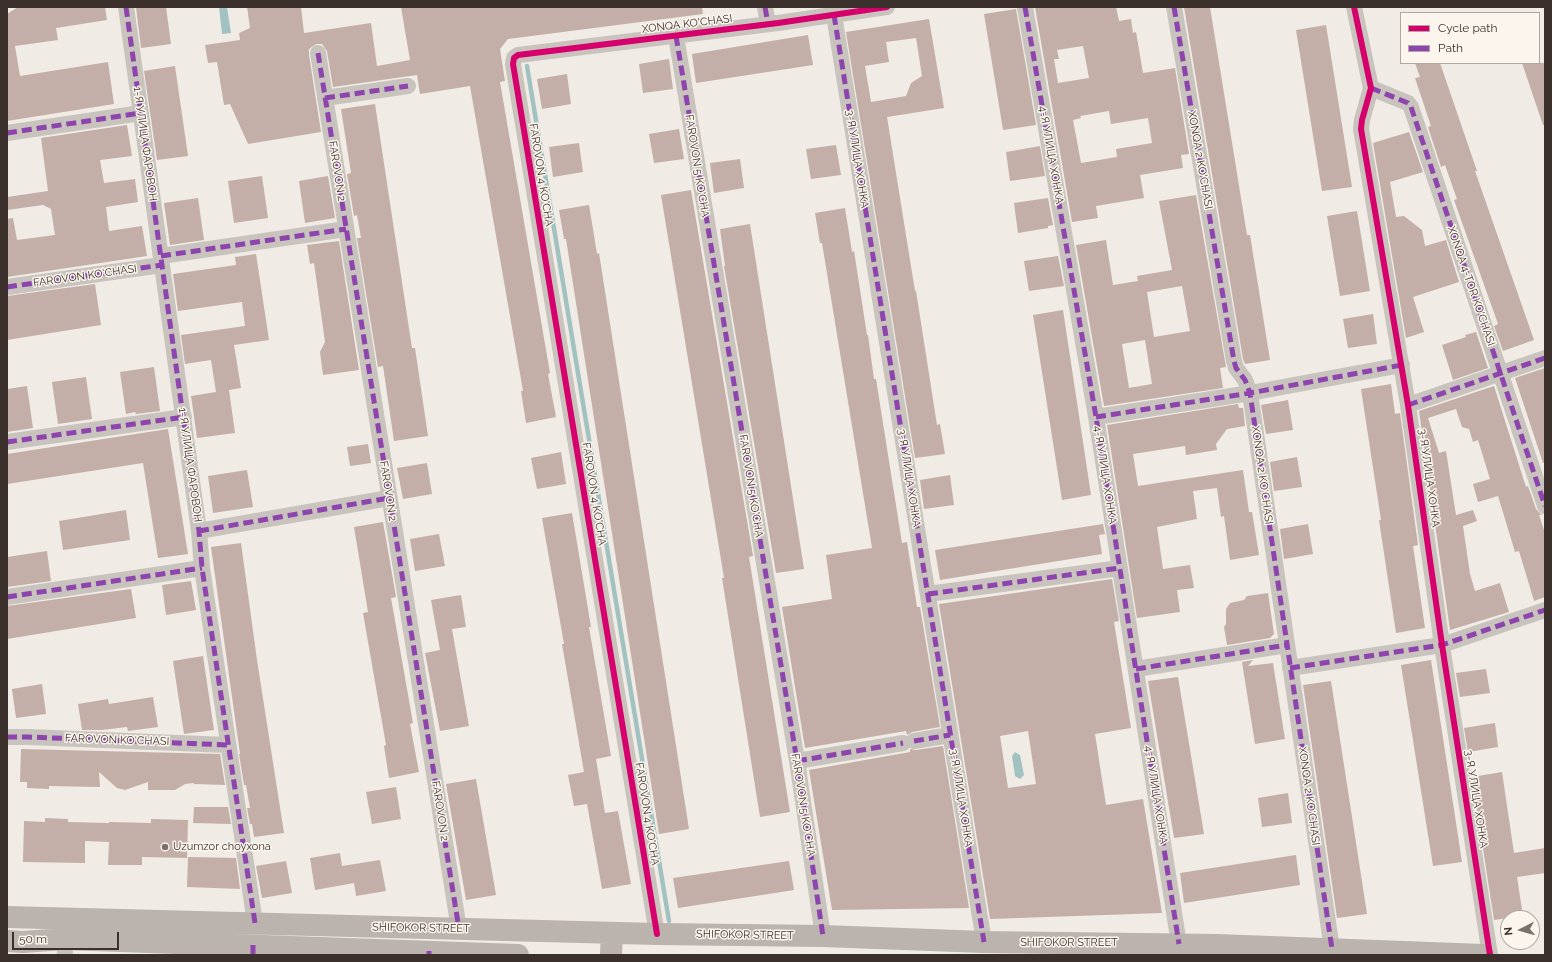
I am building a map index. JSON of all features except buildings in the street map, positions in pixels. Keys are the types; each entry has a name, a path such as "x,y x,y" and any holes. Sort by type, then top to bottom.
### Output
{"main road":[{"name":"SHIFOKOR STREET","path":"7,917 612,933 823,936 984,942 1179,944 1280,951 1332,949 1483,955"},
{"path":"611,955 612,933"},
{"name":"SHIFOKOR STREET","path":"7,942 23,942 64,947 518,955"}],"street":[{"name":"1-Я УЛИЦА ФАРОВОН","path":"126,7 184,417 199,531 202,568 254,924"},
{"path":"765,7 768,24"},
{"name":"XONQA KO'CHASI","path":"514,58 518,55 676,36 887,7"},
{"name":"4-Я УЛИЦА ХОНКА","path":"1025,7 1096,417 1179,944"},
{"name":"XONQA 2 KO'CHASI","path":"1174,7 1234,361 1236,368 1245,380 1250,393 1332,949"},
{"name":"3-Я УЛИЦА ХОНКА","path":"1354,7 1371,88 1361,129 1402,365 1442,645 1490,955"},
{"name":"3-Я УЛИЦА ХОНКА","path":"834,15 984,942"},
{"name":"FAROVON 5 KO'CHA","path":"676,36 797,761 823,936"},
{"name":"FAROVON 2","path":"318,53 459,929"},
{"name":"FAROVON 4 KO'CHA","path":"514,58 513,64 657,934"},
{"path":"325,98 408,86"},
{"name":"XONQA 4-TOR KO'CHASI","path":"1371,88 1408,103 1411,107 1545,506"},
{"path":"7,134 141,113"},
{"name":"FAROVON KO'CHASI","path":"7,287 346,230"},
{"path":"1408,406 1545,358"},
{"path":"1096,417 1250,393 1402,365"},
{"path":"7,442 184,417"},
{"path":"199,531 390,498"},
{"path":"7,597 202,568"},
{"path":"928,594 1120,568"},
{"path":"1290,668 1442,645 1545,610"},
{"path":"1136,669 1287,645"},
{"path":"797,761 950,735"},
{"name":"FAROVON KO'CHASI","path":"7,737 228,744"}],"water":[{"path":"219,7 227,7 231,33 222,34"},
{"path":"1015,752 1020,755 1024,775 1020,779 1015,776 1012,756"}],"waterway":[{"path":"527,66 669,921"}],"marked path":[{"path":"126,7 199,531 202,568 255,923"},
{"path":"765,7 768,24"},
{"path":"1025,7 1096,417 1179,944"},
{"path":"1174,7 1234,361 1236,368 1245,380 1250,393 1332,949"},
{"path":"834,15 984,942"},
{"path":"676,36 797,761 823,936"},
{"path":"318,53 459,929"},
{"path":"325,98 408,86"},
{"path":"1371,88 1408,103 1411,107 1545,506"},
{"path":"7,133 141,113"},
{"path":"161,256 346,229"},
{"path":"7,287 162,265"},
{"path":"1408,405 1545,358"},
{"path":"1096,417 1250,393 1402,365"},
{"path":"7,442 184,417"},
{"path":"199,531 389,498"},
{"path":"7,597 202,568"},
{"path":"928,594 1120,568"},
{"path":"1290,668 1442,645 1545,610"},
{"path":"1136,669 1287,645"},
{"path":"914,741 950,735"},
{"path":"7,737 228,745"},
{"path":"797,761 903,743"},
{"path":"253,945 253,955"}],"cycle path":[{"path":"657,934 513,64 514,58 518,55 778,23 887,7"},
{"path":"1354,7 1371,88 1361,129 1408,405 1442,645 1490,955"}],"place":[{"name":"Uzumzor choyxona","path":"165,847"}]}
